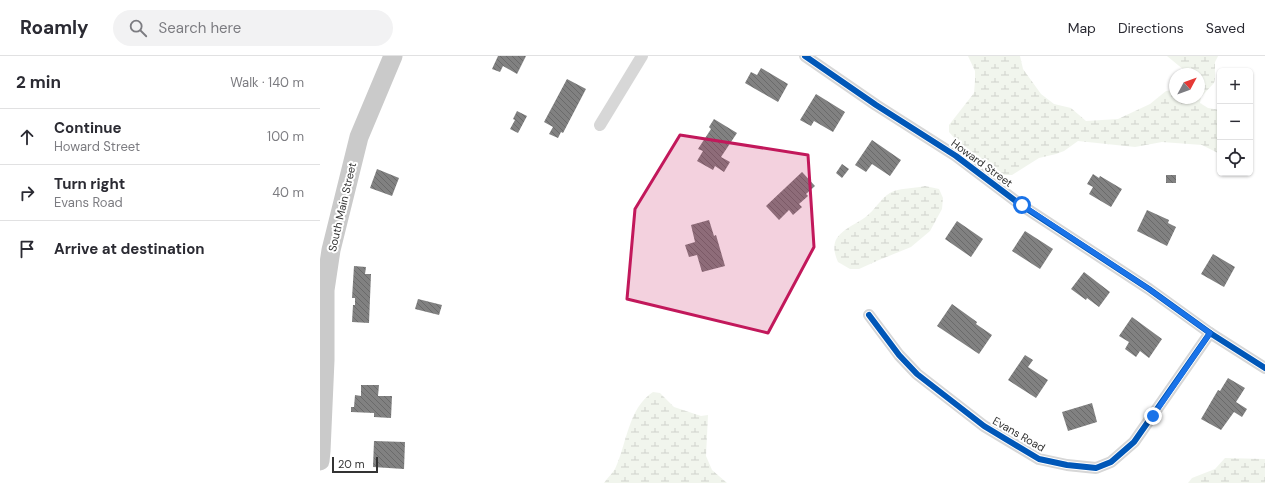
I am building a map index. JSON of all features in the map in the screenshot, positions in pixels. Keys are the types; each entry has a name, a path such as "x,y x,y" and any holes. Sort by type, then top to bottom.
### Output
{"main road":[{"name":"South Main Street","path":"320,461 325,367 323,290 331,250 359,137 393,56"}],"street":[{"path":"600,125 642,56"},
{"name":"Howard Street","path":"805,56 876,105 956,156 1022,205 1149,289 1210,333 1265,368"},
{"name":"Evans Road","path":"869,315 917,374 984,426 1039,459 1067,465 1096,468 1111,462 1134,442 1210,333"}],"highlighted area":[{"path":"680,135 808,155 814,247 768,333 627,299 635,209"}],"green space":[{"path":"968,56 1020,56 1023,69 1041,94 1054,104 1071,108 1086,121 1118,119 1150,104 1166,91 1169,91 1169,104 1202,104 1208,108 1217,110 1217,152 1202,145 1162,142 1135,147 1078,141 1064,151 1039,158 1012,175 999,174 958,142 949,132 949,125 974,93 975,71"},
{"path":"1167,56 1218,56 1215,62 1214,83 1205,93 1205,68 1182,68"},
{"path":"925,186 939,189 943,198 942,209 930,231 911,247 859,269 850,269 838,262 834,247 835,241 840,234 865,217 883,198 890,193 898,190"},
{"path":"653,392 660,393 674,407 701,416 708,415 706,456 712,470 727,483 604,483 615,469 629,427 638,407"},
{"path":"1225,458 1265,459 1265,483 1188,483 1192,478 1215,469"}],"building":[{"path":"498,56 526,56 517,74 503,66 500,72 492,69"},
{"path":"761,68 788,84 778,102 745,83 751,72 757,75"},
{"path":"567,79 586,89 563,133 561,132 558,138 549,134 553,127 544,122"},
{"path":"816,94 845,112 833,132 814,121 811,126 800,120"},
{"path":"517,111 527,116 518,133 510,129 515,120 513,119"},
{"path":"714,119 737,133 721,157 730,162 724,172 715,166 713,170 697,161 703,151 698,149 711,129 709,127"},
{"path":"872,140 901,160 890,176 872,164 866,172 855,165"},
{"path":"842,164 849,169 842,178 836,173"},
{"path":"377,169 399,178 392,196 370,188"},
{"path":"802,172 815,186 806,194 808,196 799,204 802,207 793,215 789,210 779,220 766,206"},
{"path":"1093,174 1099,178 1100,176 1122,189 1111,207 1089,194 1093,187 1087,184"},
{"path":"1166,175 1176,175 1176,183 1166,183"},
{"path":"1147,210 1169,220 1168,223 1176,227 1167,246 1137,231"},
{"path":"709,220 714,236 716,235 725,266 702,272 697,255 689,257 685,245 695,242 691,225"},
{"path":"957,221 983,239 971,257 945,239"},
{"path":"1025,231 1053,249 1040,269 1012,251"},
{"path":"1213,254 1235,267 1224,287 1201,274"},
{"path":"354,266 366,267 365,274 371,274 369,323 352,322 353,305 355,305 355,298 352,298"},
{"path":"1084,272 1110,292 1099,307 1071,289"},
{"path":"418,299 442,305 439,315 415,309"},
{"path":"952,304 992,335 979,354 937,326"},
{"path":"1132,317 1162,339 1149,358 1140,351 1136,357 1125,349 1129,342 1119,336"},
{"path":"1025,355 1033,360 1028,367 1048,380 1036,398 1008,380"},
{"path":"1228,378 1245,388 1236,402 1247,409 1242,417 1234,412 1221,430 1201,419 1218,390 1220,391"},
{"path":"361,385 379,385 378,396 392,396 391,418 374,417 374,413 351,412 351,407 354,407 355,395 361,396"},
{"path":"1092,403 1097,422 1068,431 1062,412"},
{"path":"374,441 405,442 404,469 373,467"}],"cycle path":[{"path":"805,56 876,105 956,156 1021,205 1149,289 1210,333 1265,368"},
{"path":"869,315 899,355 917,374 984,426 1039,459 1067,465 1096,468 1111,462 1134,442 1210,333"}],"route":[{"path":"1022,205 1149,289 1210,333 1153,416"}]}
